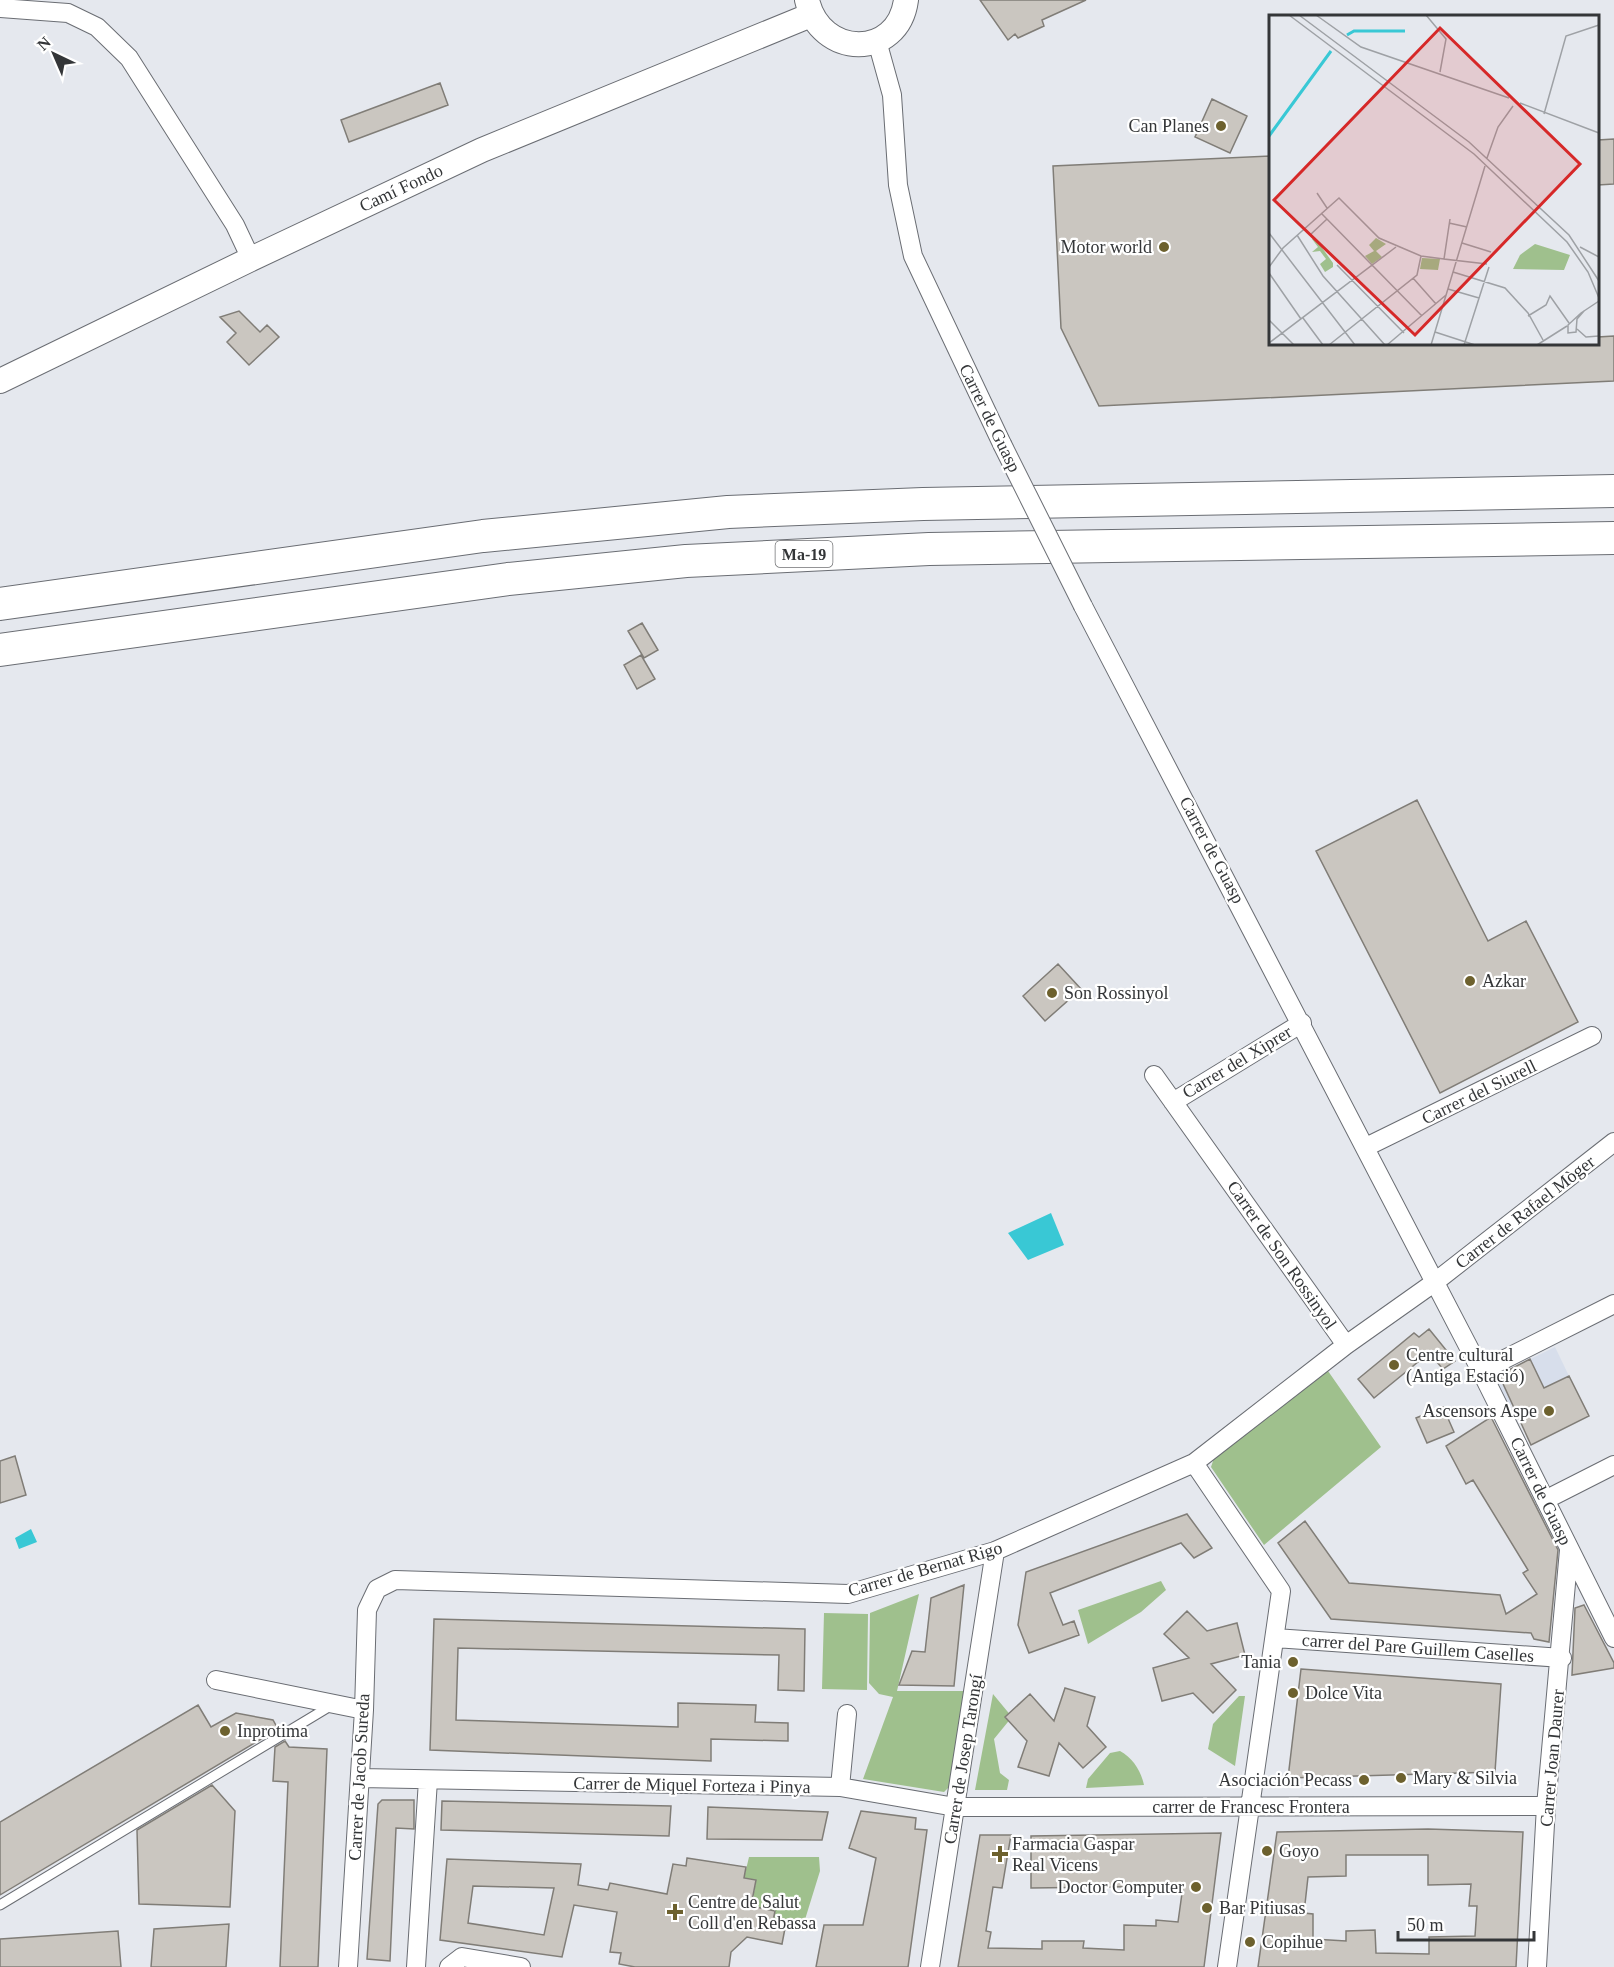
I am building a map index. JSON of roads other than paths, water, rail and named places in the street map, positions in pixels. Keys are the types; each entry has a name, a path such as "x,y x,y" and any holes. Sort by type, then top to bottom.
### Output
{"highway":[{"path":"0,604 483,536 728,512 934,504 1614,491"},
{"name":"Ma-19","path":"0,650 518,578 686,561 940,549 1614,538"}],"street":[{"path":"809,8 819,28 839,41 862,45 877,41 899,22 906,0"},
{"path":"0,8 68,13 97,27 129,58 235,225 251,259"},
{"name":"Camí Fondo","path":"0,381 482,150 809,8"},
{"name":"Carrer de Guasp","path":"877,41 892,95 898,185 913,256 1002,444 1083,606 1302,1023 1481,1371 1614,1638"},
{"name":"Carrer del Xiprer","path":"1173,1102 1302,1023"},
{"name":"Carrer del Siurell","path":"1366,1148 1592,1036"},
{"name":"Carrer de Son Rossinyol","path":"1154,1075 1346,1345 1435,1282"},
{"name":"Carrer de Rafael Mòger","path":"1435,1282 1614,1142"},
{"path":"1481,1371 1614,1304"},
{"name":"Carrer de Bernat Rigo","path":"377,1589 395,1580 848,1594 995,1551 1194,1463 1346,1345"},
{"path":"1194,1463 1281,1591 1227,1967"},
{"path":"1545,1500 1614,1466"},
{"name":"Carrer Joan Daurer","path":"1537,1967 1546,1806 1562,1658 1569,1549"},
{"name":"Carrer de Josep Tarongí","path":"930,1967 995,1551"},
{"name":"Carrer de Jacob Sureda","path":"348,1967 364,1710 367,1610 377,1589"},
{"name":"carrer del Pare Guillem Caselles","path":"1275,1638 1562,1658"},
{"path":"216,1680 364,1710"},
{"path":"840,1787 847,1714"},
{"name":"Carrer de Miquel Forteza i Pinya","path":"360,1778 840,1787 955,1807"},
{"path":"416,1967 428,1780"},
{"name":"carrer de Francesc Frontera","path":"955,1807 1546,1806"},
{"path":"449,1967 462,1957 521,1967"}],"lane":[{"path":"0,1905 333,1704"}],"water":[{"path":"1051,1213 1064,1245 1028,1260 1008,1233"},
{"path":"31,1529 37,1542 19,1549 15,1538"}],"place":[{"name":"Can Planes","path":"1221,126"},
{"name":"Motor world","path":"1164,247"},
{"name":"Azkar","path":"1470,981"},
{"name":"Son Rossinyol","path":"1052,993"},
{"name":"Centre cultural (Antiga Estació)","path":"1394,1365"},
{"name":"Ascensors Aspe","path":"1549,1411"},
{"name":"Tania","path":"1293,1662"},
{"name":"Dolce Vita","path":"1293,1693"},
{"name":"Inprotima","path":"225,1731"},
{"name":"Mary & Silvia","path":"1401,1778"},
{"name":"Asociación Pecass","path":"1364,1780"},
{"name":"Goyo","path":"1267,1851"},
{"name":"Farmacia Gaspar Real Vicens","path":"1000,1854"},
{"name":"Doctor Computer","path":"1196,1887"},
{"name":"Bar Pitiusas","path":"1207,1908"},
{"name":"Centre de Salut Coll d'en Rebassa","path":"675,1912"},
{"name":"Copihue","path":"1250,1942"}]}
